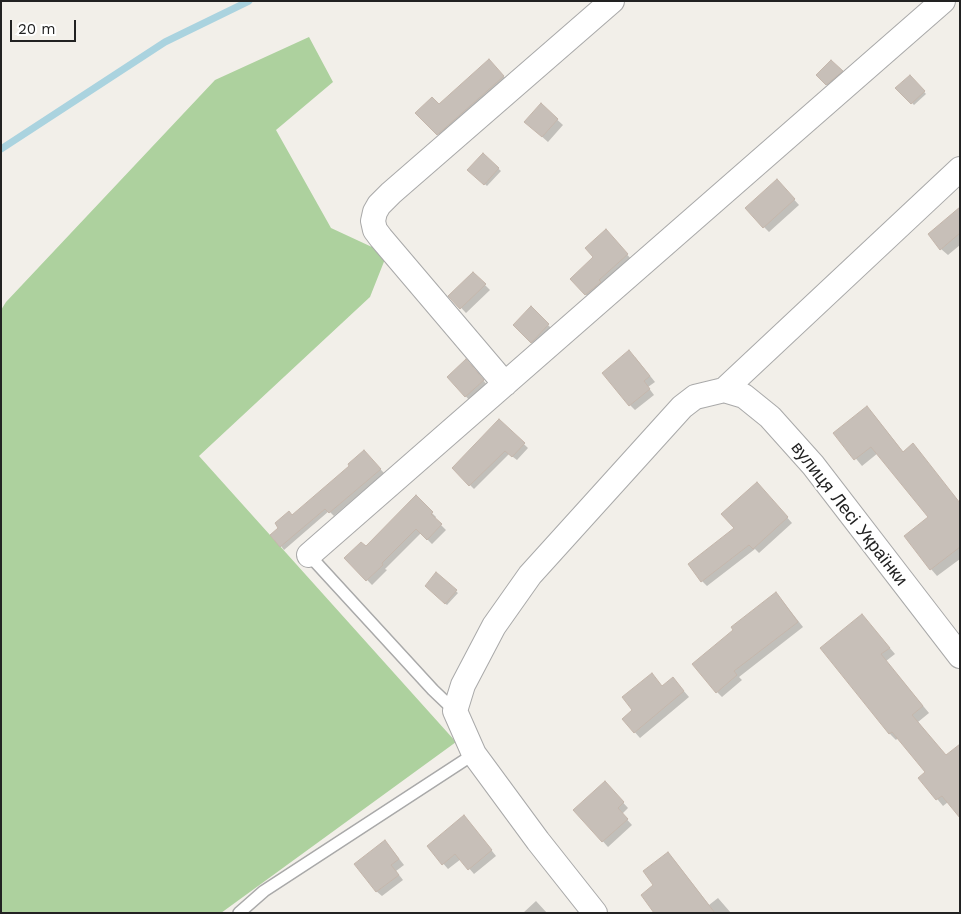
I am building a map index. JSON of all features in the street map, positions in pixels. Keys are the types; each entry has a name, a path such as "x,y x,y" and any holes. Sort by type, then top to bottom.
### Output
{"street":[{"path":"505,384 381,238 375,230 374,212 391,193 612,1"},
{"path":"309,555 943,1"},
{"path":"595,913 538,841 474,754 456,711 464,685 494,626 530,575 682,408 696,397 724,390 960,169"},
{"name":"вулиця Лесі Українки","path":"724,390 744,396 770,417 813,465 960,656"}],"lane":[{"path":"309,555 433,690 456,711"},
{"path":"239,913 264,891 474,754"}],"green space":[{"path":"309,37 333,82 276,130 331,228 387,254 370,297 199,456 456,742 221,913 1,913 1,310 6,302 215,80"}],"building":[{"path":"489,59 504,76 437,135 415,113 432,97 439,104"},
{"path":"831,60 843,71 826,85 816,75"},
{"path":"910,75 925,91 911,104 895,88"},
{"path":"541,103 558,119 542,137 524,122"},
{"path":"483,153 499,168 484,185 467,170"},
{"path":"777,179 795,199 763,228 745,208"},
{"path":"960,207 960,233 940,250 928,234"},
{"path":"606,229 628,254 599,280 601,282 585,295 570,279 593,257 585,248"},
{"path":"473,272 486,284 460,309 448,296"},
{"path":"531,306 549,324 531,343 513,325"},
{"path":"629,350 650,376 644,381 650,389 629,406 602,373"},
{"path":"466,359 484,380 465,397 447,377"},
{"path":"867,406 903,452 913,443 960,503 960,547 930,570 904,536 928,517 871,447 854,460 833,433"},
{"path":"499,419 525,443 512,457 505,451 469,486 452,468"},
{"path":"364,450 381,469 329,513 325,509 280,547 270,535 278,528 275,523 289,511 292,515 349,466 348,464"},
{"path":"757,482 788,517 753,549 749,545 701,582 688,564 734,528 721,514"},
{"path":"416,495 433,512 431,514 442,524 427,540 416,529 366,581 344,558 361,542 366,546"},
{"path":"436,572 457,590 445,604 425,586"},
{"path":"776,592 798,622 734,671 737,675 716,693 692,664 733,630 731,627"},
{"path":"862,614 890,648 881,654 923,706 912,715 946,755 960,744 960,818 942,796 936,800 918,778 925,772 892,732 889,734 820,648"},
{"path":"652,673 662,686 673,677 684,691 634,733 622,719 632,710 622,697"},
{"path":"605,781 624,802 618,808 628,819 602,842 573,810"},
{"path":"464,815 492,850 468,870 455,854 442,865 427,846"},
{"path":"385,840 399,859 391,865 399,875 376,892 354,864"},
{"path":"668,852 715,913 654,913 641,895 653,885 643,871"}],"waterway":[{"path":"1,149 165,42 249,1"}]}
